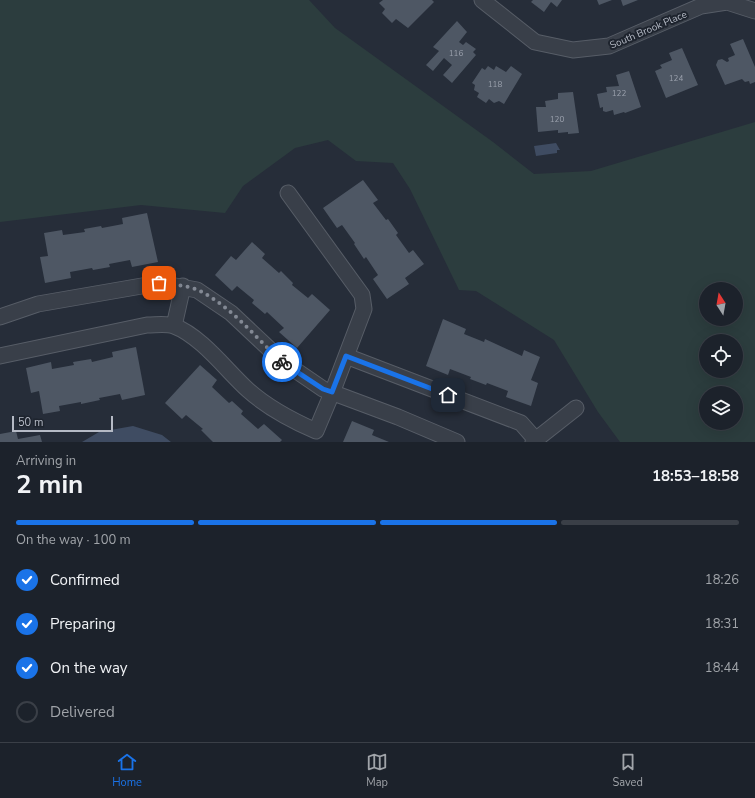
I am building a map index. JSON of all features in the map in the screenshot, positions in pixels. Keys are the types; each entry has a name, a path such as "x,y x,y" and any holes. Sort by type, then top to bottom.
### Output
{"street":[{"name":"South Brook Place","path":"482,0 535,42 573,50 609,46 701,6 727,2 755,11"},
{"path":"0,356 147,325 166,324 187,332 248,390 272,409 316,431 364,308 362,296 288,193"},
{"path":"0,317 38,304 159,283 183,286 197,290 212,298 231,313 282,361 323,389 457,442"},
{"path":"174,326 183,286"},
{"path":"346,356 521,423 534,441 576,408"}],"shaded area":[{"path":"0,0 309,0 335,28 493,142 534,174 591,171 755,122 755,442 620,442 598,412 554,340 476,291 459,290 410,189 393,163 356,161 328,140 295,148 243,186 225,213 141,205 0,222"}],"water":[{"path":"556,143 560,150 557,150 557,153 536,156 534,146"},
{"path":"133,426 162,435 171,442 82,442 99,432"}],"building":[{"path":"383,0 432,0 434,2 408,28 396,19 392,23 382,13 385,9 379,3"},
{"path":"533,0 562,0 557,7 551,2 544,12 531,2"},
{"path":"597,0 612,0 599,5"},
{"path":"621,0 638,0 623,6"},
{"path":"457,21 467,32 459,42 463,45 466,42 476,49 473,52 476,55 452,83 443,75 452,65 444,58 433,71 426,65 439,51 433,47"},
{"path":"743,39 755,67 755,82 750,84 749,81 745,82 742,79 725,85 716,65 718,60 722,59 727,62 729,61 728,58 735,55 730,44"},
{"path":"682,48 698,85 666,98 655,71 662,68 660,65 672,60 669,53"},
{"path":"488,66 494,70 496,66 506,72 511,66 522,74 504,104 499,101 494,103 489,99 486,103 477,97 479,93 474,90 475,85 472,83 482,68 485,70"},
{"path":"629,71 641,107 625,113 614,115 613,110 606,112 603,111 603,107 600,108 597,94 607,92 606,87 619,86 616,75"},
{"path":"573,92 579,133 558,133 558,130 538,132 536,107 546,107 545,101 558,99 558,93"},
{"path":"363,180 378,200 373,203 386,220 388,219 398,233 396,235 409,253 413,250 424,264 405,278 409,284 387,299 373,279 378,275 366,257 364,259 342,225 337,228 323,208"},
{"path":"147,213 158,262 132,267 130,260 109,264 110,267 93,270 92,268 70,272 71,278 45,283 40,257 48,256 44,233 62,230 63,235 85,232 84,229 101,226 102,228 123,224 122,218"},
{"path":"252,242 265,254 262,258 279,273 281,271 293,283 292,285 308,298 312,294 330,310 297,348 279,332 284,328 267,312 265,314 252,303 254,300 237,286 232,291 215,275 231,256 236,260"},
{"path":"443,319 466,329 464,334 484,342 485,339 522,356 524,350 540,357 531,380 538,383 531,406 506,397 508,391 487,383 486,385 470,379 471,377 450,369 448,375 426,366"},
{"path":"136,347 145,395 122,400 120,394 99,398 100,400 81,404 81,402 59,406 60,411 43,414 39,391 31,393 26,368 51,362 52,369 74,365 73,362 91,359 92,362 113,357 112,352"},
{"path":"200,365 217,380 212,387 229,403 232,401 243,411 241,414 258,429 264,424 282,440 280,442 213,442 201,430 203,429 186,415 182,419 165,403"},
{"path":"352,421 374,430 372,435 389,442 343,442"},
{"path":"16,431 18,439 40,435 42,442 0,442 0,434"}],"way so far":[{"path":"159,283 183,286 197,290 212,298 231,313 282,362"}],"route":[{"path":"282,362 323,389 332,392 346,356 448,395"}]}
